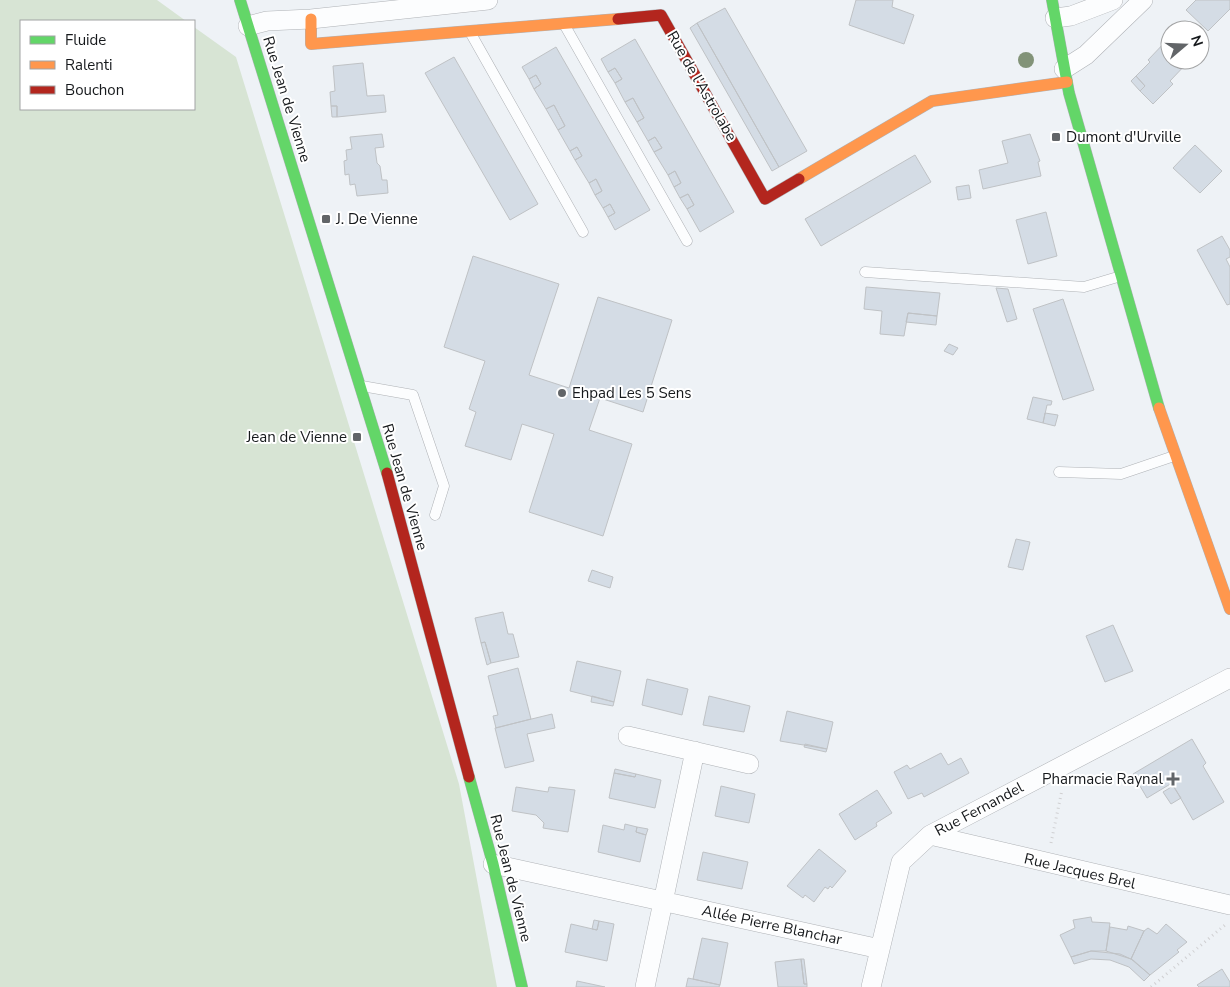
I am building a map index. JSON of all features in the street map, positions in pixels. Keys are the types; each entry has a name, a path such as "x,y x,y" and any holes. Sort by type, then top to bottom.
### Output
{"street":[{"name":"Rue Jean de Vienne","path":"240,0 388,477 493,864 522,987"},
{"path":"248,26 267,21 311,19 488,0"},
{"path":"1053,9 1071,16 1113,0"},
{"path":"1066,75 1143,0"},
{"path":"1053,9 1066,75 1164,425 1230,609"},
{"name":"Rue de l'Astrolabe","path":"311,19 311,44 661,15 765,198 932,101 1066,75"},
{"name":"Rue Fernandel","path":"871,987 901,862 930,835 1230,678"},
{"path":"628,736 749,764"},
{"path":"644,987 694,751"},
{"name":"Rue Jacques Brel","path":"930,835 1230,906"},
{"name":"Allée Pierre Blanchar","path":"493,864 880,948"}],"lane":[{"path":"564,23 687,241"},
{"path":"469,31 583,232"},
{"path":"864,272 1084,287 1122,276"},
{"path":"360,386 413,395 444,486 435,515"},
{"path":"1058,472 1121,474 1175,456"}],"path":[{"path":"1047,863 1069,762"},
{"path":"1151,987 1230,921"}],"green space":[{"path":"0,0 157,0 185,20 20,20 20,110 195,110 195,28 236,57 459,784 497,987 0,987"}],"building":[{"path":"856,0 893,0 892,7 914,15 904,44 849,25"},
{"path":"1196,0 1230,0 1230,9 1210,29 1210,20 1196,20 1186,10"},
{"path":"725,8 807,151 779,167 697,23"},
{"path":"697,23 779,167 772,171 690,28"},
{"path":"635,39 734,212 700,232 687,209 694,205 688,194 680,198 674,187 681,183 675,171 668,175 654,152 662,148 655,137 648,141 637,122 644,118 633,98 625,102 615,83 622,79 615,68 608,72 601,59"},
{"path":"556,47 650,210 615,230 608,217 615,213 610,204 603,208 595,195 602,191 596,179 589,183 575,160 582,156 577,147 570,151 558,130 565,126 554,105 546,109 534,89 541,84 536,75 529,79 522,67"},
{"path":"1160,47 1160,70 1180,70 1170,81 1173,84 1153,104 1140,91 1145,86 1136,76 1150,62 1148,60"},
{"path":"454,57 538,204 510,220 425,73"},
{"path":"363,63 367,96 384,95 386,112 337,117 337,106 331,106 330,92 335,91 333,66"},
{"path":"615,68 622,79 615,83 608,72"},
{"path":"536,75 541,84 534,89 529,79"},
{"path":"1136,76 1145,86 1140,91 1131,81"},
{"path":"633,98 644,118 637,122 625,102"},
{"path":"554,105 565,126 558,130 546,109"},
{"path":"331,106 337,106 337,117 332,117"},
{"path":"382,134 384,147 375,148 382,180 387,180 388,193 357,196 355,184 350,185 349,174 345,175 344,161 347,160 346,150 352,149 350,137"},
{"path":"1030,134 1040,161 1038,162 1041,176 983,189 979,170 1008,163 1002,141"},
{"path":"655,137 662,148 654,152 648,141"},
{"path":"1195,145 1222,171 1200,193 1173,168"},
{"path":"577,147 582,156 575,160 570,151"},
{"path":"915,155 931,182 821,246 805,219"},
{"path":"675,171 681,183 674,187 668,175"},
{"path":"596,179 602,191 595,195 589,183"},
{"path":"969,185 971,198 958,200 956,187"},
{"path":"688,194 694,205 687,209 680,198"},
{"path":"610,204 615,213 608,217 603,208"},
{"path":"1046,212 1057,256 1028,264 1016,220"},
{"path":"1222,236 1230,250 1230,257 1226,259 1230,267 1230,304 1227,305 1197,250"},
{"name":"Ehpad Les 5 Sens","path":"473,256 559,284 529,375 569,388 598,297 672,320 643,412 600,398 589,430 632,444 603,536 529,512 554,434 522,424 511,460 465,446 476,412 469,409 485,361 444,347"},
{"path":"866,287 940,293 937,316 908,313 904,336 880,334 882,311 864,309"},
{"path":"996,288 1008,289 1017,319 1007,322"},
{"path":"1063,299 1094,390 1063,400 1033,309"},
{"path":"908,313 937,316 936,325 906,322"},
{"path":"949,344 958,348 953,355 944,351"},
{"path":"1033,397 1052,401 1051,405 1047,405 1043,423 1027,419"},
{"path":"1045,413 1058,415 1055,426 1043,423"},
{"path":"1016,539 1030,542 1023,570 1008,567"},
{"path":"592,570 613,577 610,588 588,581"},
{"path":"503,612 508,634 513,634 519,657 491,663 485,642 481,643 475,618"},
{"path":"1113,625 1133,671 1105,682 1086,636"},
{"path":"485,642 491,663 487,665 481,643"},
{"path":"577,661 621,671 614,702 570,691"},
{"path":"518,668 531,719 496,728 493,716 498,715 488,676"},
{"path":"647,679 688,689 682,715 642,705"},
{"path":"592,696 614,702 613,706 591,702"},
{"path":"709,696 750,706 744,732 703,725"},
{"path":"787,711 833,722 827,749 780,741"},
{"path":"552,714 555,728 527,734 534,761 505,768 495,728"},
{"name":"Pharmacie Raynal","path":"1192,739 1206,763 1203,766 1224,802 1193,820 1172,783 1147,798 1133,774"},
{"path":"805,744 827,749 826,752 804,747"},
{"path":"941,753 948,765 961,758 969,773 924,797 922,793 908,799 894,772 907,765 910,769"},
{"path":"615,769 636,774 635,777 614,773"},
{"path":"614,773 635,777 636,774 661,780 655,808 609,798"},
{"path":"721,786 755,794 749,823 715,816"},
{"path":"1173,786 1181,798 1171,804 1163,792"},
{"path":"516,787 548,792 549,787 575,790 568,832 543,828 544,823 536,815 512,811"},
{"path":"877,790 892,813 876,823 877,826 855,840 839,814"},
{"path":"625,824 637,827 636,832 646,835 640,862 598,852 603,825 624,830"},
{"path":"637,827 648,829 646,835 636,832"},
{"path":"819,849 846,871 832,888 830,886 828,889 825,887 814,902 805,895 803,898 787,886"},
{"path":"703,852 748,862 742,889 697,880"},
{"path":"1091,917 1092,922 1110,923 1106,951 1091,951 1071,957 1060,935 1075,928 1073,920"},
{"path":"594,920 599,921 597,930 592,929"},
{"path":"599,921 614,924 607,961 565,952 571,924 597,930"},
{"path":"1166,924 1187,942 1177,950 1179,952 1150,975 1131,959 1144,931 1148,928 1157,934"},
{"path":"1128,926 1144,931 1131,959 1106,951 1110,927 1127,930"},
{"path":"702,938 728,943 720,985 693,979"},
{"path":"1091,951 1120,954 1133,960 1150,975 1144,981 1129,967 1110,960 1091,959 1074,964 1071,957"},
{"path":"801,959 804,984 807,984 807,987 778,987 775,962"},
{"path":"801,959 804,959 807,984 804,984"},
{"path":"1222,969 1230,982 1230,987 1199,987 1197,985"},
{"path":"688,978 720,985 719,987 686,987"},
{"path":"577,981 605,987 576,987"}],"traffic: fast":[{"path":"240,0 387,473"},
{"path":"1052,0 1069,93 1159,408"},
{"path":"469,777 493,864 522,987"}],"traffic: slow":[{"path":"311,19 311,44 618,19"},
{"path":"799,179 932,101 1067,82"},
{"path":"1159,408 1230,609"}],"traffic: jam":[{"path":"618,19 661,15 765,199 799,179"},
{"path":"387,473 469,777"}],"place":[{"name":"Dumont d'Urville","path":"1056,137"},
{"name":"J. De Vienne","path":"326,219"},
{"name":"Ehpad Les 5 Sens","path":"562,393"},
{"name":"Jean de Vienne","path":"357,437"},
{"name":"Pharmacie Raynal","path":"1173,779"}]}
